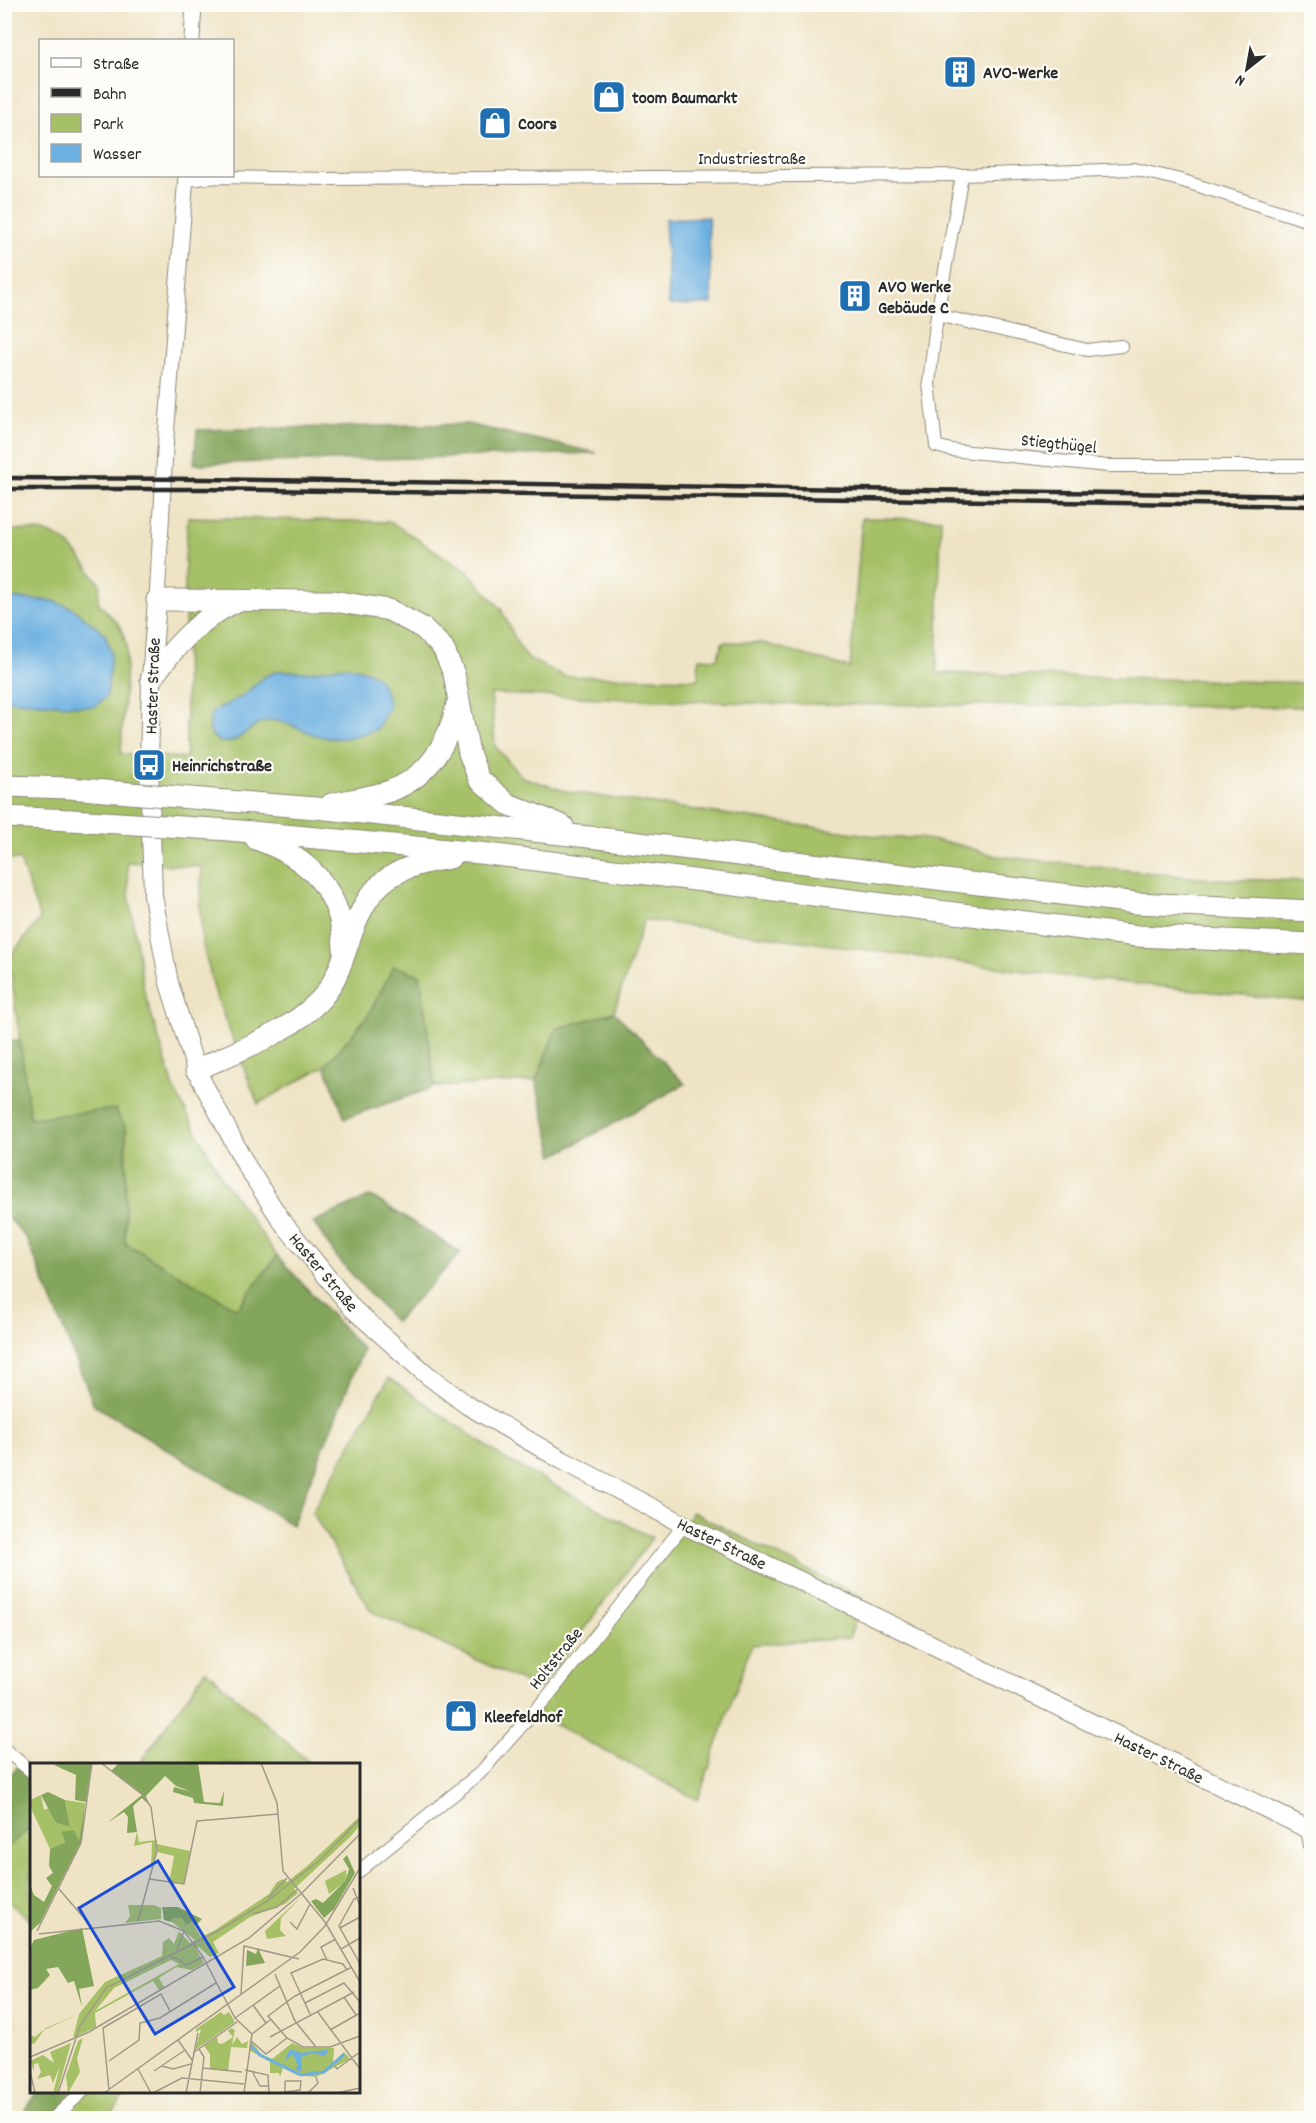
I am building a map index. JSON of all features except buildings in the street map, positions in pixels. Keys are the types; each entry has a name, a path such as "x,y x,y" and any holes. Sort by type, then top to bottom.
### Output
{"highway":[{"path":"157,600 333,601 389,610 423,628 443,648 454,674 469,753 479,779 508,804 532,815 598,838"},
{"path":"151,679 168,655 187,635 215,611 238,600"},
{"path":"316,808 391,790 419,775 435,756 452,729 459,697"},
{"path":"4,786 69,788 316,808 598,838 1136,903 1311,911"},
{"path":"4,817 229,830 480,853 1137,936 1311,944"},
{"path":"229,830 290,852 317,875 334,902 343,928 344,955"},
{"path":"196,1070 287,1026 321,999 338,973 355,920 375,888 393,874 426,862 480,853"}],"main road":[{"name":"Haster Straße","path":"157,600 151,679 149,765 153,896 169,983 196,1070 246,1165 281,1220 353,1309 389,1343 467,1405 562,1460 684,1525 1309,1830"}],"street":[{"path":"192,39 194,4"},
{"name":"Industriestraße","path":"186,178 962,175 1134,169 1180,180 1311,222"},
{"name":"Stiegthügel","path":"962,175 937,315 929,383 936,446 951,450 1108,466 1311,466"},
{"name":"Haster Straße","path":"157,600 165,450 186,178"},
{"path":"937,315 1087,350 1121,346"},
{"name":"Holtstraße","path":"360,1870 480,1773 548,1696 684,1525"},
{"path":"4,1749 30,1770"},
{"path":"1309,1830 1311,1857"},
{"path":"54,2118 80,2093"}],"green space":[{"path":"467,424 597,453 194,464 197,430"},
{"path":"188,517 391,522 468,572 501,609 528,659 564,676 698,679 699,658 717,659 723,642 763,643 850,668 862,518 941,519 937,673 1311,683 1311,707 777,704 491,694 495,746 522,777 569,792 890,838 919,838 956,844 997,856 1209,879 1311,881 1311,1002 1069,977 644,920 614,1012 556,1029 536,1081 435,1087 420,975 394,966 368,1016 325,1066 258,1104 216,996 202,942 200,907 202,867 127,862 129,895 144,991 175,1091 223,1180 277,1256 237,1309 125,1243 126,1128 30,1118 9,958 40,919 20,860 5,859 4,530 53,535 67,544 100,584 98,602 120,626 127,646 121,754 186,758 185,559"},
{"path":"394,966 420,975 435,1087 345,1118 325,1066 368,1016"},
{"path":"614,1012 685,1084 554,1156 536,1081 556,1029"},
{"path":"20,1040 30,1118 115,1109 126,1128 125,1243 237,1309 277,1256 363,1350 292,1525 94,1405 27,1239 5,1214 5,1043"},
{"path":"371,1196 461,1253 395,1322 338,1259 313,1222"},
{"path":"389,1378 505,1459 652,1538 539,1689 371,1611 312,1512"},
{"path":"692,1512 864,1598 849,1638 751,1645 698,1800 533,1713"},
{"path":"206,1670 310,1763 140,1763"},
{"path":"21,1763 30,1771 30,1828 5,1849 5,1781"},
{"path":"30,1828 30,1920 4,1898 5,1849"},
{"path":"37,2093 81,2093 54,2118 20,2118"},
{"path":"81,2093 126,2093 109,2118 54,2118"}],"water":[{"path":"708,217 712,304 669,305 665,219"},
{"path":"5,598 53,601 72,608 105,634 111,652 107,696 94,707 5,700"},
{"path":"345,666 371,673 381,682 389,707 377,729 356,736 326,738 286,723 266,721 234,741 222,742 211,734 209,726 212,712 244,695 264,677 278,671 309,672"}],"railway":[{"path":"4,478 1312,496"},
{"path":"4,489 206,489 1312,506"}],"place":[{"name":"AVO-Werke","path":"960,72"},
{"name":"toom Baumarkt","path":"609,97"},
{"name":"Coors","path":"495,123"},
{"name":"AVO Werke Gebäude C","path":"855,296"},
{"name":"Heinrichstraße","path":"149,765"},
{"name":"Kleefeldhof","path":"461,1716"}]}
